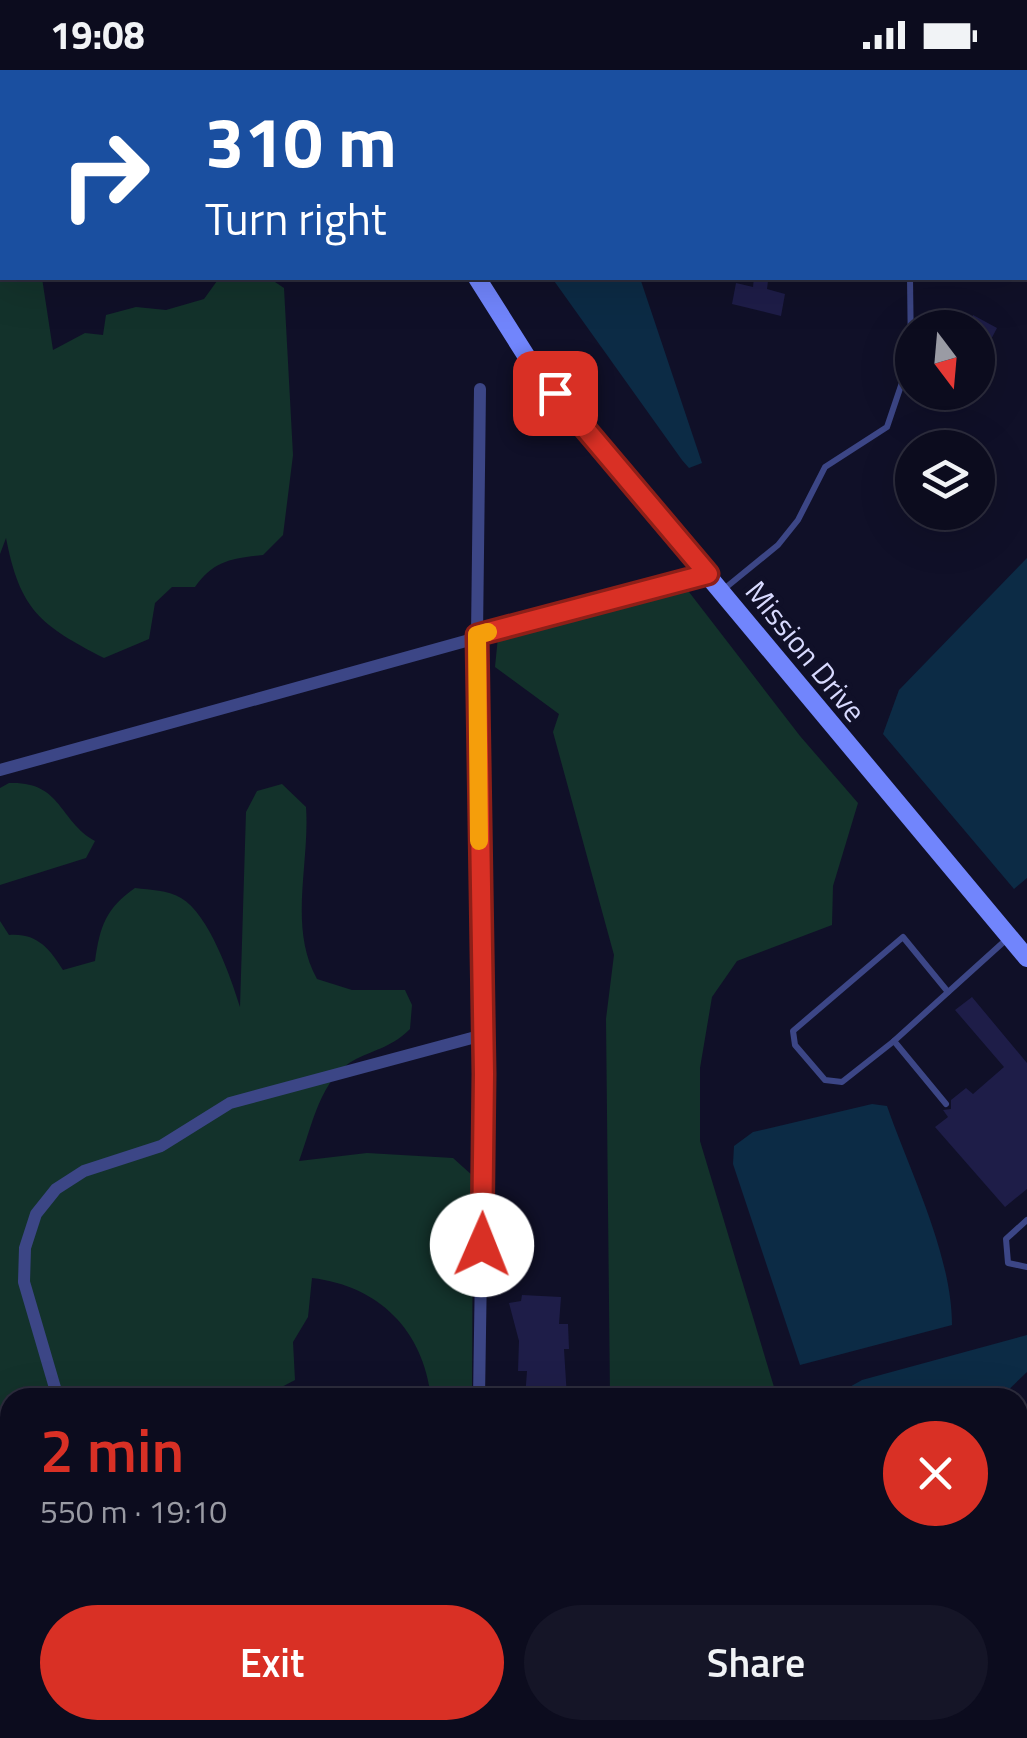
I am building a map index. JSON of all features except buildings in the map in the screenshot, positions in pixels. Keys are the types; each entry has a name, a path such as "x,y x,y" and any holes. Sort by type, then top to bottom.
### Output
{"street":[{"name":"Mission Drive","path":"478,280 532,365 1027,958"},
{"path":"479,1388 483,1036 477,635 480,389"},
{"path":"0,770 708,574"},
{"path":"55,1388 24,1282 30,1231 36,1214 56,1189 84,1171 162,1146 230,1103 483,1036"}],"lane":[{"path":"721,591 778,545 798,520 825,467 888,426 912,356 910,280"},
{"path":"948,992 903,937 793,1031 795,1045 825,1080 842,1082 894,1041 1009,937"},
{"path":"894,1041 946,1104"},
{"path":"1027,1220 1006,1239 1008,1263 1027,1266"}],"green space":[{"path":"0,280 42,280 53,350 85,333 103,335 106,315 136,307 166,310 204,299 221,280 272,280 284,288 293,455 283,535 263,555 216,566 195,587 172,587 155,603 149,639 104,658 36,613 18,582 6,538 0,554"},
{"path":"679,579 800,736 858,803 833,886 832,925 737,961 712,997 700,1068 700,1141 774,1388 610,1388 606,1019 614,955 553,732 559,714 495,667 498,637"},
{"path":"9,783 40,788 50,795 73,823 95,841 86,858 0,885 0,788"},
{"path":"282,784 306,807 302,917 308,959 317,979 352,990 405,990 412,1005 410,1029 404,1035 356,1059 334,1078 319,1104 299,1161 367,1153 453,1158 473,1176 472,1388 429,1388 418,1351 394,1315 358,1291 312,1278 308,1317 293,1342 295,1380 280,1388 0,1388 0,921 9,935 41,944 63,970 95,961 106,919 135,888 170,893 191,906 210,932 240,1007 246,812 257,791"}],"water":[{"path":"553,280 641,280 702,463 689,468"},
{"path":"1027,558 1027,878 1014,889 883,734 899,690"},
{"path":"872,1104 887,1106 928,1214 945,1271 952,1325 800,1365 733,1164 734,1146 753,1132"},
{"path":"1027,1335 1027,1372 1010,1388 848,1388 862,1380"}],"slow traffic":[{"path":"479,841 477,635 488,632"}],"route":[{"path":"482,1245 484,1074 477,635 708,574 555,393"}]}
